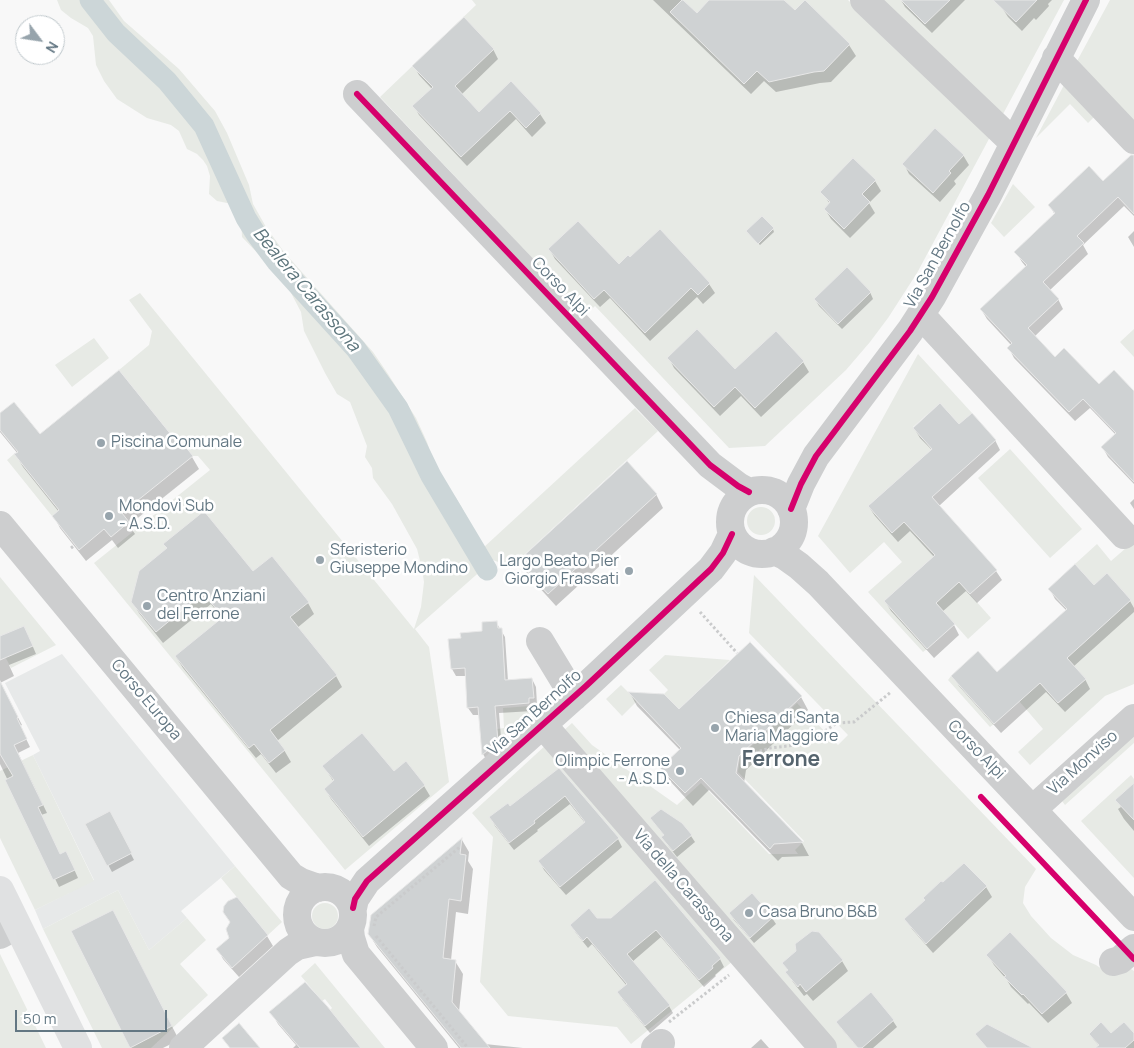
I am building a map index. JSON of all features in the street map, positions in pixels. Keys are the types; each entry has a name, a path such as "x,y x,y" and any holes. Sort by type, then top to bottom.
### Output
{"main road":[{"path":"0,890 9,930 78,1048"}],"street":[{"path":"864,0 1014,143"},
{"name":"Via San Bernolfo","path":"329,920 356,899 367,881 574,697 711,569 729,559 762,522 801,484 816,456 921,315 988,195 1086,0"},
{"path":"1056,58 1134,140"},
{"name":"Corso Alpi","path":"356,94 710,465 725,487 762,522 785,556 800,566 818,583 1134,917"},
{"name":"Via San Bernolfo","path":"921,315 1124,534"},
{"name":"Corso Europa","path":"0,525 292,876 298,894 329,920 434,1048"},
{"path":"540,641 574,697"},
{"name":"Via Monviso","path":"1032,809 1134,718"},
{"name":"Via della Carassona","path":"543,725 823,1048"},
{"path":"183,1048 288,952 329,920"}],"path":[{"path":"70,548 75,545"},
{"path":"694,606 737,653"},
{"path":"743,762 757,752 805,744 837,723 854,722 909,679"},
{"path":"461,846 376,918 373,932 468,1048"},
{"path":"658,1046 650,1037 747,960"}],"shaded area":[{"path":"57,0 109,0 124,21 179,69 215,111 227,133 249,185 253,204 266,227 284,252 373,352 388,374 416,418 435,466 461,506 483,548 635,408 658,431 511,567 493,560 415,629 429,647 449,782 345,870 94,563 210,470 198,456 193,456 180,440 177,442 119,370 149,345 152,331 129,300 140,293 414,629 421,607 424,582 417,549 392,504 373,478 372,468 365,457 367,446 350,402 337,394 325,373 304,331 301,312 290,291 242,237 241,219 232,204 217,201 209,194 210,176 207,166 197,154 187,149 179,131 171,125 147,118 117,99 104,81 96,65 93,36 88,28 61,10"},
{"path":"472,0 848,0 990,137 917,273 870,342 846,370 765,446 729,448 595,306 586,315 380,97 476,5"},
{"path":"880,0 1064,0 1002,116"},
{"path":"1110,0 1134,0 1134,123 1076,63"},
{"path":"1064,85 1094,117 1088,123 1070,104 1036,138"},
{"path":"1013,184 1035,207 1004,237 991,223"},
{"path":"1134,329 1134,357 1120,342"},
{"path":"94,338 109,358 72,387 55,365"},
{"path":"918,354 972,413 959,424 940,403 913,427 932,449 868,506 892,533 904,522 935,555 884,601 927,649 923,652 868,592 902,562 884,542 850,573 818,536"},
{"path":"1010,449 1082,529 1050,558 978,478"},
{"path":"14,454 59,510 52,516 7,460"},
{"path":"761,507 771,511 775,521 771,531 761,535 751,531 747,521 751,511"},
{"path":"1134,541 1134,684 1105,696 1030,765 1018,752 1043,729 1019,701 1039,682 1059,703 1085,679 1067,658 1131,600 1107,574 1094,585 1075,564 1097,544 1111,561"},
{"path":"754,575 1036,869 1025,887 1023,903 1031,916 1051,938 1073,955 1096,965 1111,975 1131,969 1134,971 1134,1048 836,1048 562,732 572,723 592,745 677,805 701,783 769,854 798,854 795,850 804,841 738,772 740,757 797,703 838,745 848,735 749,633"},
{"path":"0,577 56,645 11,668 0,647"},
{"path":"959,582 991,618 968,639 936,603"},
{"path":"62,654 235,866 181,911 187,918 149,950 118,890 43,929 35,910 94,880 33,755 40,751 5,683"},
{"path":"665,655 730,660 679,709 664,694 668,690 649,670"},
{"path":"951,676 994,724 990,727 948,680"},
{"path":"621,685 637,701 622,716 606,699"},
{"path":"541,705 498,742 497,729 504,728 503,708"},
{"path":"1134,730 1134,743 1065,805 1059,797"},
{"path":"547,744 733,961 631,1044 617,1027 508,1016 480,982 493,837 472,813"},
{"path":"33,755 94,881 35,910 0,838 0,771"},
{"path":"1131,775 1134,779 1134,878 1081,821"},
{"path":"235,866 282,922 268,935 221,878"},
{"path":"118,890 149,950 187,918 206,940 180,964 208,995 151,1048 102,1048 43,929"},
{"path":"325,903 334,907 338,916 334,925 325,929 316,925 312,916 316,907"},
{"path":"0,954 46,1048 0,1048"},
{"path":"315,963 385,1048 361,1048 330,1010 332,1008 325,999 322,1001 301,976"}],"building":[{"path":"682,0 697,13 709,0 784,0 795,10 805,0 850,44 824,71 769,82 757,71 744,84 670,12"},
{"path":"901,0 950,0 925,24"},
{"path":"993,0 1037,0 1016,22"},
{"path":"464,17 494,49 455,86 479,112 511,81 541,113 526,128 510,111 461,157 412,106 433,87 412,66"},
{"path":"935,128 964,155 949,171 951,173 933,193 902,164"},
{"path":"1131,155 1134,155 1134,214 1118,197 1077,236 1084,243 1043,282 1059,299 1028,328 1055,357 1064,348 1099,384 1114,370 1134,391 1134,482 1101,447 1116,433 1083,399 1069,412 1007,348 1012,343 980,309 1027,265 1014,252 1055,213 1048,205 1089,166 1103,181"},
{"path":"853,158 876,180 862,194 870,202 844,229 824,209 830,202 820,192"},
{"path":"762,216 774,228 758,244 746,231"},
{"path":"578,221 619,264 628,255 630,257 660,229 710,283 698,295 691,288 645,333 604,290 594,299 548,249"},
{"path":"847,267 871,292 838,324 814,299"},
{"path":"697,329 735,369 776,331 804,361 755,408 735,387 714,407 667,358"},
{"path":"119,370 177,442 180,440 193,456 122,513 129,522 111,537 104,529 79,550 52,516 59,510 14,454 18,452 0,430 0,413 14,402 40,434"},
{"path":"940,403 959,424 972,413 996,440 932,497 997,570 970,594 959,582 936,603 955,624 927,649 884,601 935,555 904,522 892,533 868,506 932,449 913,428"},
{"path":"627,461 657,494 548,594 518,561"},
{"path":"204,511 253,571 272,556 309,602 290,617 337,675 270,730 285,750 269,763 254,744 249,748 175,656 223,617 203,593 156,632 131,602 139,571 167,548 163,544"},
{"path":"1075,564 1094,585 1107,573 1131,600 1067,658 1086,679 1058,703 1040,683 994,724 951,676 978,651 997,672 1067,609 1048,589"},
{"path":"497,621 498,628 502,628 505,680 532,678 534,698 529,698 529,703 495,706 498,742 482,755 478,707 467,708 465,668 451,669 448,639 461,638 460,633 482,631 482,622"},
{"path":"24,626 33,646 0,660 0,636"},
{"name":"Chiesa di Santa Maria Maggiore","path":"750,642 802,696 739,756 736,773 803,842 774,844 770,849 701,778 685,793 660,768 681,748 628,692 664,694 679,709"},
{"path":"0,681 27,739 14,745 43,805 38,807 60,854 66,851 75,870 53,880 5,780 13,776 0,754"},
{"path":"362,733 394,771 406,761 425,785 363,837 324,789 334,780 322,766"},
{"path":"559,768 619,838 560,887 538,861 585,822 565,796 509,843 489,817 508,803 510,806"},
{"path":"1134,783 1134,820 1115,800"},
{"path":"661,809 682,823 692,835 673,851 661,837 664,835 650,818"},
{"path":"110,811 132,853 107,866 85,824"},
{"path":"462,838 460,854 466,855 461,901 449,899 443,958 456,960 452,1002 490,1048 461,1048 368,934 371,915"},
{"path":"964,863 987,886 926,944 904,919 925,900 923,898 941,881 943,882"},
{"path":"655,880 721,958 699,980 656,930 627,954 670,1005 645,1026 617,992 627,984 587,937 583,941 570,925 589,908 597,918 611,918"},
{"path":"752,893 773,917 750,938 729,913"},
{"path":"237,897 268,935 232,968 216,949 229,938 226,929 230,922 223,912 224,906 228,901"},
{"path":"113,910 172,1026 130,1048 71,931"},
{"path":"812,931 819,932 843,960 806,992 800,984 798,987 785,972 788,970 782,963 796,951 795,944"},
{"path":"1010,932 1067,992 1042,1014 1004,977 1006,976 986,955"},
{"path":"305,982 361,1048 300,1048 269,1012"},
{"path":"871,992 894,1020 862,1048 858,1048 836,1022"},
{"path":"1101,1022 1111,1033 1124,1022 1134,1033 1134,1040 1125,1048 1095,1048 1099,1045 1089,1034"},
{"path":"239,1023 260,1048 230,1048 222,1038"},
{"path":"987,1024 1033,1048 987,1048 975,1034"}],"waterway":[{"name":"Bealera Carassona","path":"90,0 116,33 167,81 204,126 246,218 256,234 277,262 356,349 398,408 431,476 487,570"}],"cycle path":[{"path":"791,509 801,484 816,456 910,331 932,297 988,195 1086,0"},
{"path":"357,94 710,465 749,492"},
{"path":"353,908 355,899 367,881 586,686 711,569 723,553 732,534"},
{"path":"981,797 1134,959"}],"place":[{"name":"Piscina Comunale","path":"101,443"},
{"name":"Mondovì Sub - A.S.D.","path":"109,516"},
{"name":"Sferisterio Giuseppe Mondino","path":"320,560"},
{"name":"Largo Beato Pier Giorgio Frassati","path":"629,571"},
{"name":"Centro Anziani del Ferrone","path":"147,606"},
{"name":"Chiesa di Santa Maria Maggiore","path":"715,728"},
{"name":"Olimpic Ferrone - A.S.D.","path":"680,771"},
{"name":"Casa Bruno B&B","path":"749,913"}],"district":[{"name":"Ferrone","path":"781,760"}]}
